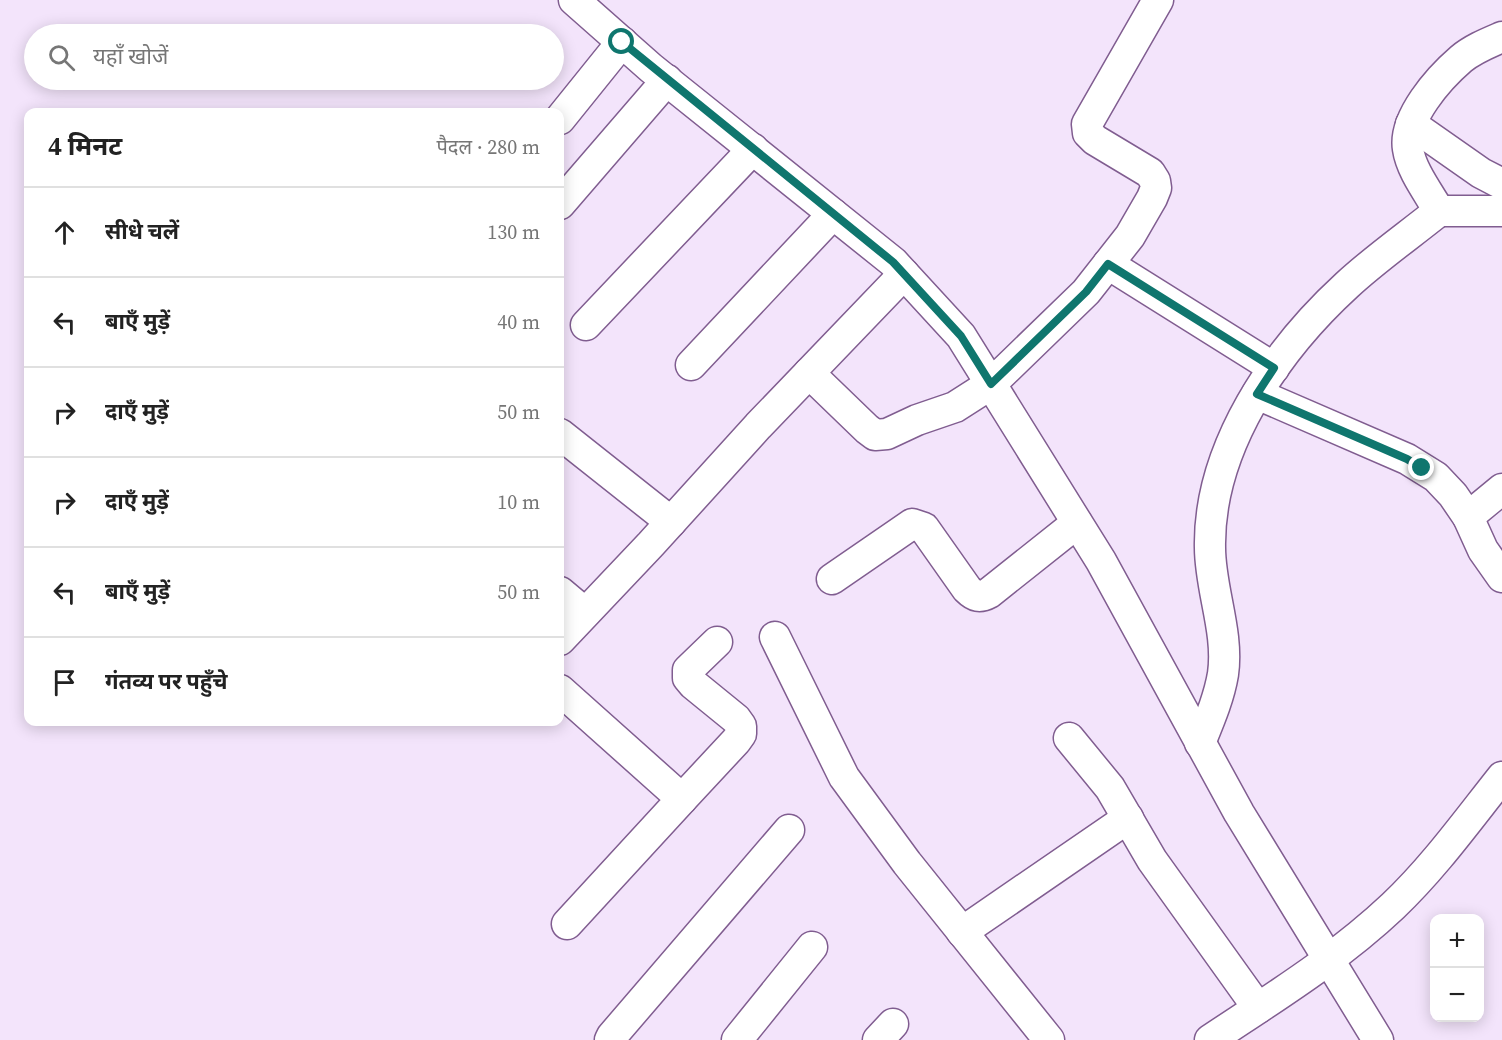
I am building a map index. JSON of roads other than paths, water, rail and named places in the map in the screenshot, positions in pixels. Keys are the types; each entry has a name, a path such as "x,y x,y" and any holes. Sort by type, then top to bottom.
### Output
{"street":[{"path":"574,0 667,80 893,262 961,336 1101,561 1239,813 1378,1040"},
{"path":"809,374 867,429 875,435 882,436 917,420 955,407 991,384 1086,292 1130,236 1156,188 1150,173 1095,140 1088,133 1087,124 1158,0"},
{"path":"1439,211 1415,169 1408,149 1408,131 1415,114 1461,59 1484,44 1502,37"},
{"path":"564,114 622,42"},
{"path":"564,199 667,80"},
{"path":"1411,124 1481,173 1502,184"},
{"path":"586,325 753,149"},
{"path":"1200,743 1214,708 1223,673 1222,642 1210,549 1213,508 1224,463 1241,420 1274,368 1305,330 1347,285 1439,211 1502,211"},
{"path":"691,366 833,214"},
{"path":"1108,264 1274,368"},
{"path":"564,636 758,426 904,274"},
{"path":"1257,394 1407,459 1436,477 1454,495 1468,517 1483,550 1502,577"},
{"path":"564,437 670,522"},
{"path":"1468,517 1502,489"},
{"path":"832,579 912,524 924,528 967,590 973,595 982,597 1077,523"},
{"path":"564,595 585,613"},
{"path":"775,637 844,777 962,932 1049,1040"},
{"path":"567,924 741,734 741,726 736,719 688,678 688,670 717,642"},
{"path":"564,694 682,799"},
{"path":"1070,738 1110,788 1152,860 1258,1008"},
{"path":"1210,1040 1329,961 1394,905 1429,868 1502,777"},
{"path":"962,932 1128,818"},
{"path":"610,1040 789,830"},
{"path":"736,1040 812,947"}]}
